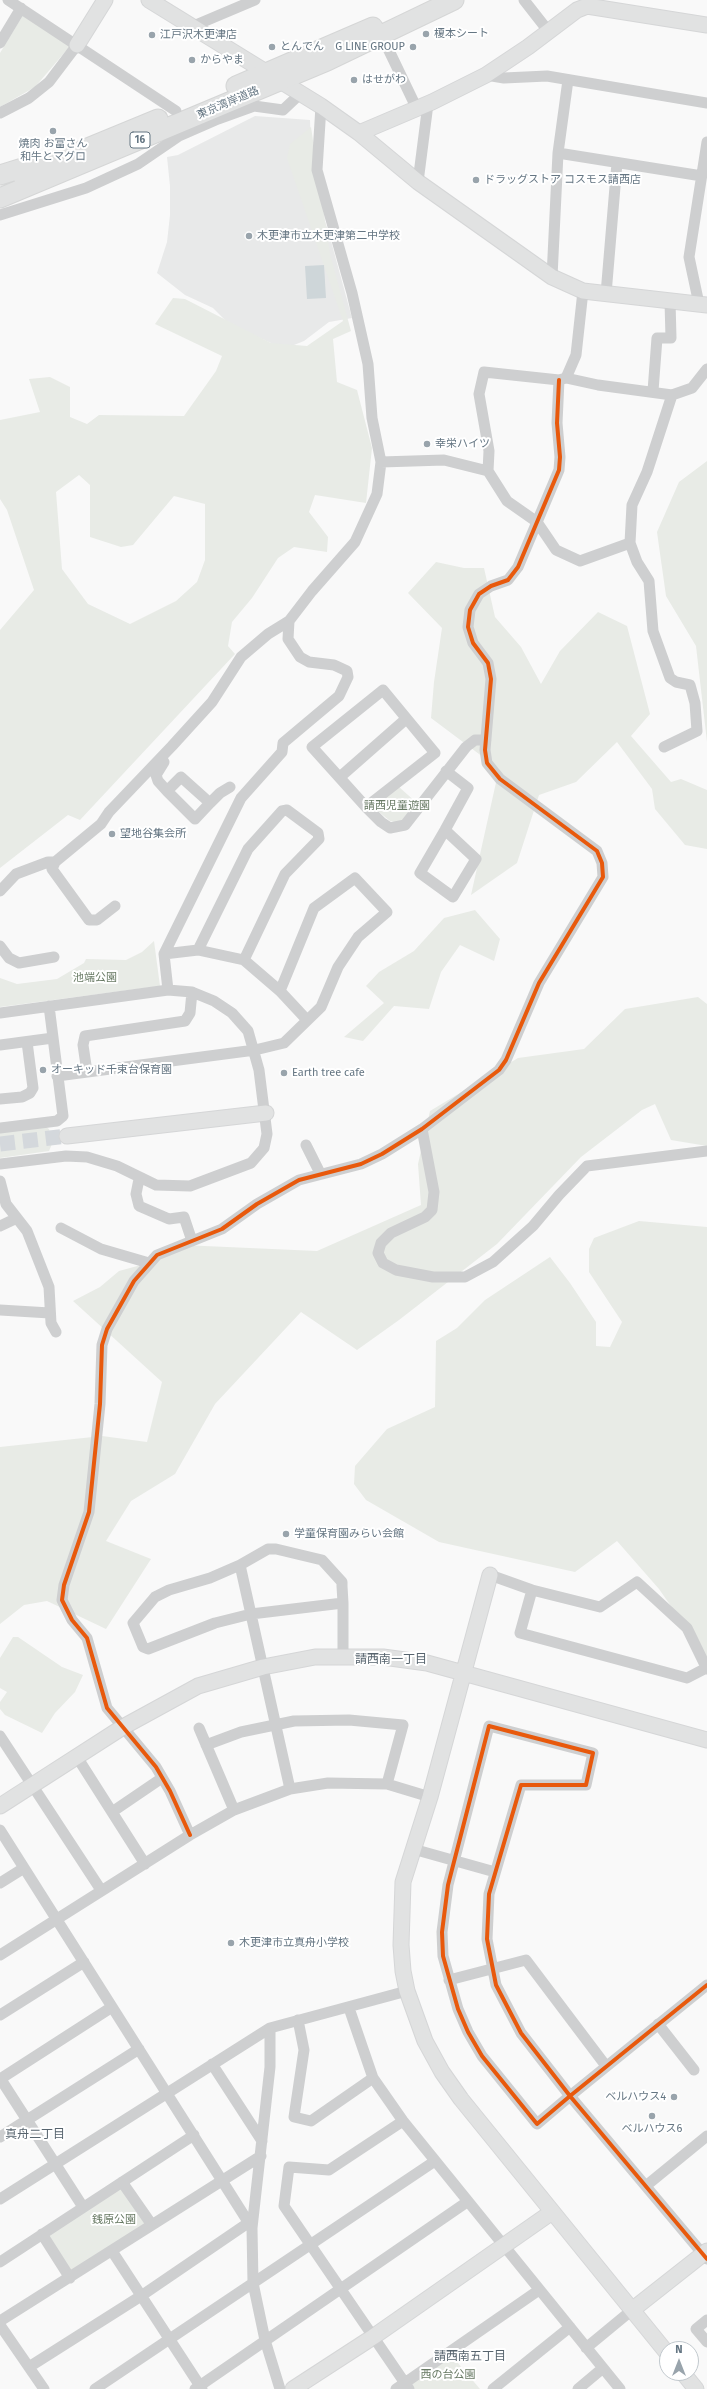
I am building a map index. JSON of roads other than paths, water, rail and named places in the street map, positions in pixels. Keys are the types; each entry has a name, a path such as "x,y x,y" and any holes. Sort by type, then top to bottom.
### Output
{"highway":[{"name":"東京湾岸道路","path":"0,198 272,77 428,0"},
{"name":"東京湾岸道路","path":"4,180 176,111 382,36 454,0"}],"street":[{"path":"8,0 176,111"},
{"path":"0,113 29,98 49,82 77,45 105,0"},
{"path":"149,0 321,106 358,133 418,182 552,277 583,291 704,306 689,257 707,142"},
{"path":"191,27 255,0"},
{"path":"524,0 549,32"},
{"path":"358,133 422,107 486,75 549,32 577,10 591,3 707,25"},
{"path":"0,43 21,8"},
{"path":"382,36 422,107 418,182"},
{"path":"486,75 504,78 548,76 707,103"},
{"path":"552,277 558,153 568,80"},
{"path":"0,215 86,188 138,164 179,136 218,119 254,106 283,110 300,94"},
{"path":"115,906 96,920 89,920 52,869 54,862 101,824 109,812 212,702 241,657 268,634 290,621 312,591 355,542 377,494 381,462 372,418 368,364 352,293 317,170 321,106"},
{"path":"558,153 702,176"},
{"path":"606,294 617,163"},
{"path":"190,1835 162,1778 107,1708 87,1638 72,1620 62,1600 64,1585 89,1512 100,1404 102,1345 107,1329 134,1281 149,1263 163,1252 222,1229 257,1204 284,1188 320,1173 361,1164 382,1154 422,1129 503,1065 539,983 603,877 602,863 597,851 500,779 487,763 486,740 491,679 488,663 473,643 468,627 470,610 479,594 491,586 508,580 514,571 537,522 558,470 560,457 557,423 562,379 576,355 583,291"},
{"path":"653,391 657,338 671,338 670,301"},
{"path":"630,544 580,560 556,550 537,522 507,501 488,471 489,451 479,394 484,372 562,379 598,385 653,391 672,396 692,388 707,369"},
{"path":"664,747 697,731 695,703 690,685 676,682 670,678 653,631 649,581 637,562 630,544 632,505 647,472 672,396"},
{"path":"381,462 444,460 488,471"},
{"path":"168,990 164,954 241,798 282,752 283,743 339,696 348,677 347,672 334,665 309,662 300,657 288,639 290,621"},
{"path":"366,807 435,753 383,690 312,747 366,807 381,822 390,828 397,828 405,824 426,800 446,771 475,740 486,740"},
{"path":"340,777 406,719"},
{"path":"172,746 156,775 158,781 195,819 220,792 230,787"},
{"path":"445,830 476,859 453,897 420,873 468,788 446,771"},
{"path":"167,791 181,777 210,803"},
{"path":"198,950 248,849 282,811 287,810 318,832 319,839 285,874 244,960"},
{"path":"0,891 16,874 48,862 54,862"},
{"path":"58,1076 255,1050 284,1043 321,1007 338,968 358,937 387,912 355,878 314,908 280,991"},
{"path":"0,946 9,958 19,964 54,957"},
{"path":"164,954 198,950 244,960 280,991 307,1020"},
{"path":"0,1013 168,990 192,992 214,1000 232,1013 248,1031 255,1050 265,1109 267,1134 264,1148 255,1159 244,1167 190,1186 156,1185 139,1179 117,1166 87,1156 66,1156 0,1164"},
{"path":"87,1072 82,1040 85,1036 185,1021 190,1013 192,992"},
{"path":"0,1128 57,1121 63,1116 49,1006"},
{"path":"0,1045 53,1038"},
{"path":"0,1099 22,1096 30,1093 33,1088 27,1042"},
{"path":"66,1132 265,1109"},
{"path":"422,1129 434,1192 432,1210 425,1216 391,1233 381,1243 378,1252 383,1263 396,1270 439,1277 465,1276 493,1262 533,1226 559,1195 587,1166 707,1151"},
{"path":"306,1145 320,1173"},
{"path":"139,1179 136,1194 139,1206 169,1219 184,1217 192,1241"},
{"path":"0,1181 6,1204 27,1231 49,1287 51,1323 56,1332"},
{"path":"0,1226 17,1218"},
{"path":"61,1228 100,1249 149,1263"},
{"path":"0,1310 50,1313"},
{"path":"343,1603 251,1614 215,1623 148,1649 142,1647 133,1623 155,1597 240,1565 268,1549 322,1560 342,1582 343,1603 343,1657"},
{"path":"240,1565 290,1789"},
{"path":"532,1590 520,1634 687,1678 707,1668 687,1628 637,1582 600,1607 532,1590 490,1575 430,1797 403,1882 403,1971 407,1991 425,2041 442,2072 461,2099 659,2343"},
{"path":"0,1806 123,1727 198,1686 263,1667 315,1658 383,1657 428,1663 707,1740"},
{"path":"206,1745 241,1732 276,1724 349,1720 403,1726 387,1784"},
{"path":"586,2348 632,2310 706,2255 570,2096 520,2033 496,1985 487,1939 489,1894 521,1785 586,1785 593,1753 489,1726 454,1862 442,1932 443,1956 449,1980 468,2032 482,2056 537,2124 570,2096 606,2066 707,1985"},
{"path":"199,1728 234,1810"},
{"path":"1,1740 101,1890"},
{"path":"77,1757 145,1864"},
{"path":"112,1812 162,1778"},
{"path":"0,1955 190,1835 234,1810 290,1789 328,1783 387,1784 430,1797"},
{"path":"0,1830 250,2225"},
{"path":"413,1850 495,1872"},
{"path":"0,1883 24,1868"},
{"path":"449,1980 526,1960 606,2066"},
{"path":"0,2015 84,1962"},
{"path":"0,2200 270,2028 349,2008 407,1991"},
{"path":"83,2207 0,2079 112,2007"},
{"path":"349,2008 373,2078 403,2121 467,2202 620,2389"},
{"path":"298,2020 304,2050 294,2117 311,2122 373,2078"},
{"path":"658,2024 694,2070"},
{"path":"270,2028 270,2067 261,2156 250,2225 253,2283 266,2340 280,2389"},
{"path":"0,2137 140,2049"},
{"path":"212,2064 262,2141"},
{"path":"403,2121 329,2170 289,2167 284,2206 373,2337 403,2387 540,2290"},
{"path":"0,2262 194,2135"},
{"path":"647,2185 707,2136"},
{"path":"0,2321 261,2156"},
{"path":"95,2389 434,2161"},
{"path":"122,2182 152,2225"},
{"path":"112,2251 169,2339 198,2388 467,2202"},
{"path":"293,2389 373,2337 552,2212"},
{"path":"29,2366 141,2296 250,2225"},
{"path":"42,2234 70,2278"},
{"path":"707,2320 696,2329 707,2342"},
{"path":"0,2325 44,2389"},
{"path":"493,2389 570,2327"},
{"path":"578,2389 603,2368"},
{"path":"690,2381 696,2389"}],"tunnel":[{"path":"0,1144 67,1136"}],"place":[{"name":"榎本シート","path":"426,34"},
{"name":"江戸沢木更津店","path":"152,35"},
{"name":"とんでん","path":"272,47"},
{"name":"G LINE GROUP","path":"413,47"},
{"name":"からやま","path":"192,60"},
{"name":"はせがわ","path":"354,80"},
{"name":"焼肉 お富さん 和牛とマグロ","path":"53,131"},
{"name":"ドラッグストア コスモス請西店","path":"476,180"},
{"name":"木更津市立木更津第二中学校","path":"249,236"},
{"name":"幸栄ハイツ","path":"427,444"},
{"name":"望地谷集会所","path":"112,834"},
{"name":"オーキッド千束台保育園","path":"43,1070"},
{"name":"Earth tree cafe","path":"284,1073"},
{"name":"学童保育園みらい会館","path":"286,1534"},
{"name":"木更津市立真舟小学校","path":"231,1943"},
{"name":"ベルハウス4","path":"674,2097"},
{"name":"ベルハウス6","path":"652,2116"}],"district":[{"name":"請西南一丁目","path":"391,1660"},
{"name":"真舟二丁目","path":"35,2135"},
{"name":"請西南五丁目","path":"470,2357"}],"park label":[{"name":"請西児童遊園","path":"397,806"},
{"name":"池端公園","path":"95,978"},
{"name":"銭原公園","path":"114,2220"},
{"name":"西の台公園","path":"448,2375"}]}
